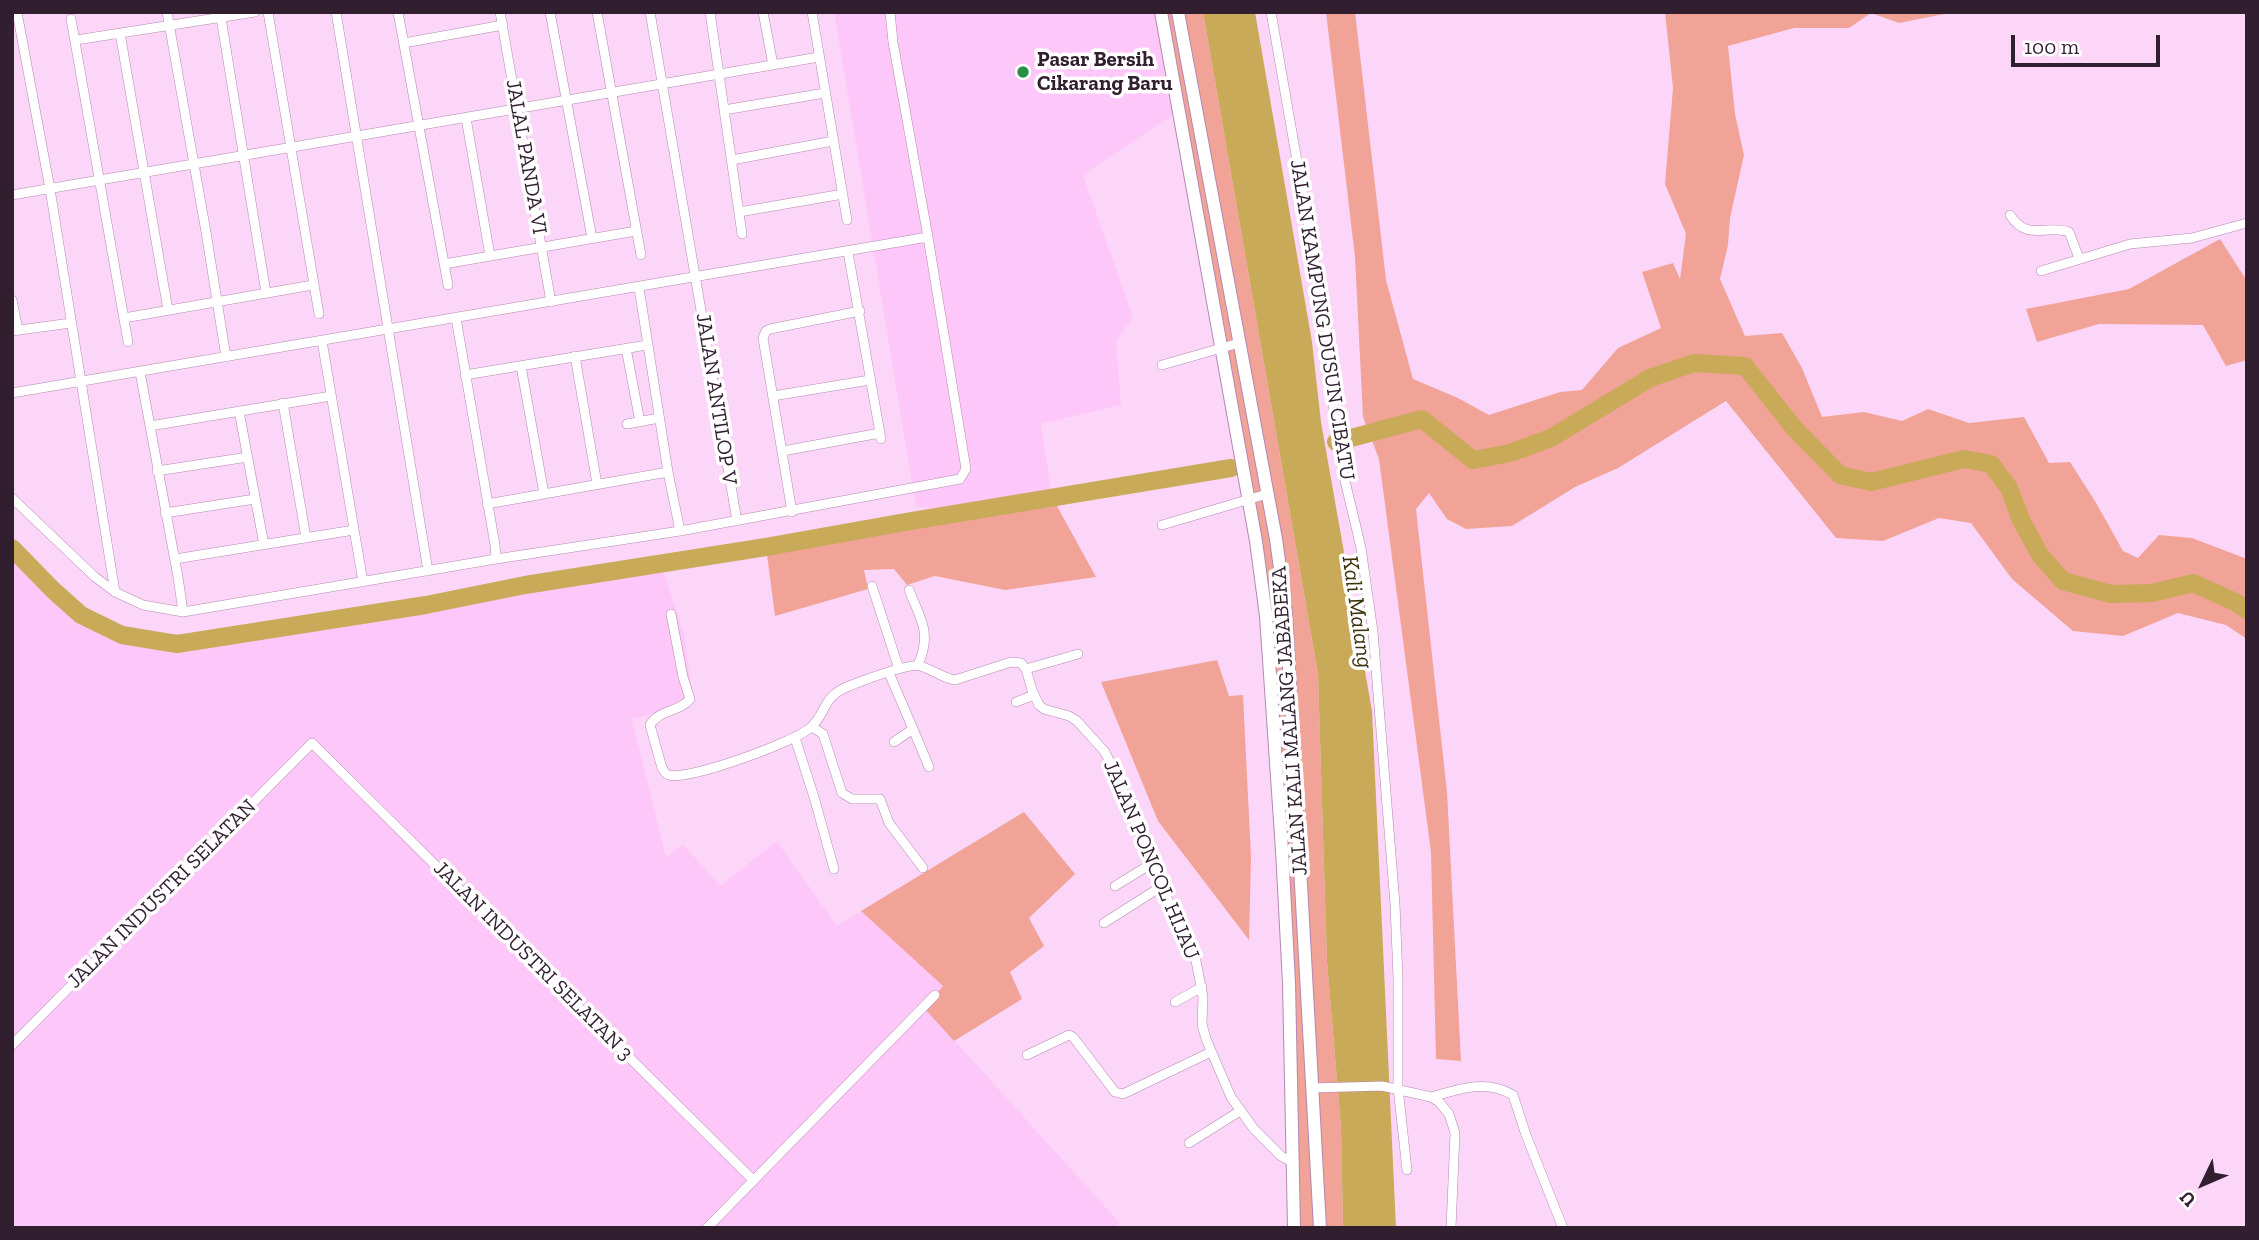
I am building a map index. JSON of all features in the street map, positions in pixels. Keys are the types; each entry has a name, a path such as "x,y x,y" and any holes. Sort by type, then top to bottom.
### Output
{"main road":[{"name":"JALAN KALI MALANG JABABEKA","path":"1161,12 1248,494 1266,616 1288,953 1294,1228"},
{"name":"JALAN KALI MALANG JABABEKA","path":"1178,12 1266,489 1286,614 1300,848 1319,1088 1320,1228"},
{"path":"1282,850 1300,848"}],"street":[{"path":"17,12 50,189 115,592"},
{"path":"167,12 226,357"},
{"path":"76,40 255,12"},
{"path":"268,12 319,314"},
{"path":"337,12 428,571"},
{"path":"398,12 448,285"},
{"name":"JALAL PANDA VI","path":"500,12 551,302"},
{"path":"551,12 592,238"},
{"path":"597,12 641,255"},
{"name":"JALAN ANTILOP V","path":"650,12 737,521"},
{"path":"710,12 742,234"},
{"path":"763,12 773,65"},
{"path":"812,12 847,220"},
{"path":"12,498 95,577 115,592 143,605 183,612 792,512 955,481 965,474 964,456 890,12"},
{"name":"JALAN KAMPUNG DUSUN CIBATU","path":"1270,12 1329,344 1335,425 1361,548 1373,632 1395,916 1398,1088 1407,1171"},
{"path":"71,19 128,342"},
{"path":"221,19 266,293"},
{"path":"404,43 503,25"},
{"path":"120,33 169,310"},
{"path":"12,195 820,57"},
{"path":"724,110 825,93"},
{"path":"466,118 490,256"},
{"path":"732,160 833,141"},
{"path":"739,212 843,194"},
{"path":"2010,215 2020,227 2030,232 2061,229 2069,232 2079,258"},
{"path":"2041,271 2130,244 2192,239 2247,223"},
{"path":"444,264 636,231"},
{"path":"12,393 928,237"},
{"path":"783,451 881,436 848,252"},
{"path":"124,318 313,285"},
{"path":"639,288 680,531"},
{"path":"12,300 15,330 71,323"},
{"path":"792,512 763,338 766,331 860,311"},
{"path":"457,318 496,559"},
{"path":"322,341 363,582"},
{"path":"1162,365 1239,343"},
{"path":"465,375 647,345"},
{"path":"626,348 640,422"},
{"path":"575,356 597,484"},
{"path":"521,366 544,494"},
{"path":"140,372 183,612"},
{"path":"773,396 870,380"},
{"path":"150,426 331,396"},
{"path":"283,403 306,538"},
{"path":"239,411 264,545"},
{"path":"627,424 659,418"},
{"path":"157,471 248,457"},
{"path":"487,504 668,472"},
{"path":"1162,525 1266,489"},
{"path":"165,513 255,499"},
{"path":"175,559 354,530"},
{"path":"872,586 900,669"},
{"path":"909,590 926,638 925,649 918,665"},
{"path":"671,614 690,699 656,717 650,725 662,768 669,775 689,774 743,759 794,738 812,727 833,694 845,687 918,665 955,680 1011,662 1021,663 1026,669 1034,695 1016,702"},
{"path":"1026,669 1078,654"},
{"path":"889,673 929,767"},
{"name":"JALAN PONCOL HIJAU","path":"1034,695 1044,709 1069,716 1077,722 1105,752 1121,785 1151,864 1196,961 1202,988 1202,1024 1231,1097 1240,1111 1281,1156 1294,1163"},
{"path":"812,727 824,734 842,793 852,799 880,799 889,823 923,868"},
{"path":"894,742 914,729"},
{"path":"794,738 834,869"},
{"name":"JALAN INDUSTRI SELATAN","path":"12,1045 312,743"},
{"name":"JALAN INDUSTRI SELATAN 3","path":"312,743 753,1180"},
{"path":"1115,886 1151,864"},
{"path":"1104,923 1162,886"},
{"path":"1175,1002 1202,988"},
{"path":"707,1228 935,995"},
{"path":"1027,1055 1069,1035 1115,1092 1123,1094 1211,1052"},
{"path":"1431,1097 1477,1086 1514,1096 1526,1135 1563,1228"},
{"path":"1319,1088 1398,1088 1431,1097 1449,1114 1454,1126 1455,1149 1451,1228"},
{"path":"1189,1143 1240,1111"}],"shaded area":[{"path":"834,12 1161,12 1179,111 1083,175 1133,317 1116,342 1121,405 1041,424 1052,497 968,511 916,507"},
{"path":"1161,12 1203,12 1318,674 1327,962 1341,1127 1343,1228 1294,1228 1266,616"},
{"path":"1203,12 1255,12 1312,342 1321,422 1372,711 1396,1228 1343,1228 1341,1127 1327,962 1318,674"},
{"path":"1326,12 1355,12 1386,280 1413,379 1489,415 1560,392 1582,390 1618,348 1661,328 1642,272 1673,263 1680,279 1686,234 1665,184 1673,88 1665,12 1954,12 1899,23 1871,13 1849,28 1794,28 1728,46 1735,114 1744,155 1720,279 1745,336 1782,333 1802,368 1822,417 1864,412 1902,421 1928,409 1969,423 2024,417 2049,463 2070,462 2123,551 2138,558 2159,535 2192,538 2247,559 2247,639 2226,625 2178,613 2123,636 2073,631 2012,579 1971,523 1939,518 1883,541 1836,538 1726,401 1618,468 1575,487 1512,526 1466,529 1447,519 1429,493 1416,509 1447,792 1461,1061 1436,1059 1431,852 1379,459 1363,417 1355,257"},
{"path":"2220,239 2247,281 2247,360 2226,366 2203,325 2099,324 2037,342 2026,309 2129,289"},
{"path":"1052,497 1096,577 1005,590 935,576 907,585 894,569 864,570 868,589 775,616 766,547"},
{"path":"12,546 81,615 122,635 185,643 661,563 684,634 694,703 632,719 666,858 683,844 720,886 777,841 837,926 861,911 943,986 925,1008 1120,1223 1114,1228 12,1228"},
{"path":"1217,660 1229,696 1243,695 1251,857 1249,940 1158,821 1101,682"},
{"path":"1024,812 1075,874 1029,918 1044,946 1010,972 1022,999 954,1041 924,1008 943,986 861,911"}],"waterway":[{"path":"1336,442 1422,419 1473,460 1510,453 1551,438 1650,378 1694,363 1745,366 1794,428 1840,475 1871,482 1964,459 1991,464 2009,488 2021,520 2040,555 2063,581 2111,594 2152,593 2193,583 2247,610"},
{"path":"12,548 81,615 122,635 177,644 426,605 525,585 1231,468"}],"place":[{"name":"Pasar Bersih Cikarang Baru","path":"1023,72"}],"water label":[{"name":"Kali Malang","path":"1357,612"}]}
